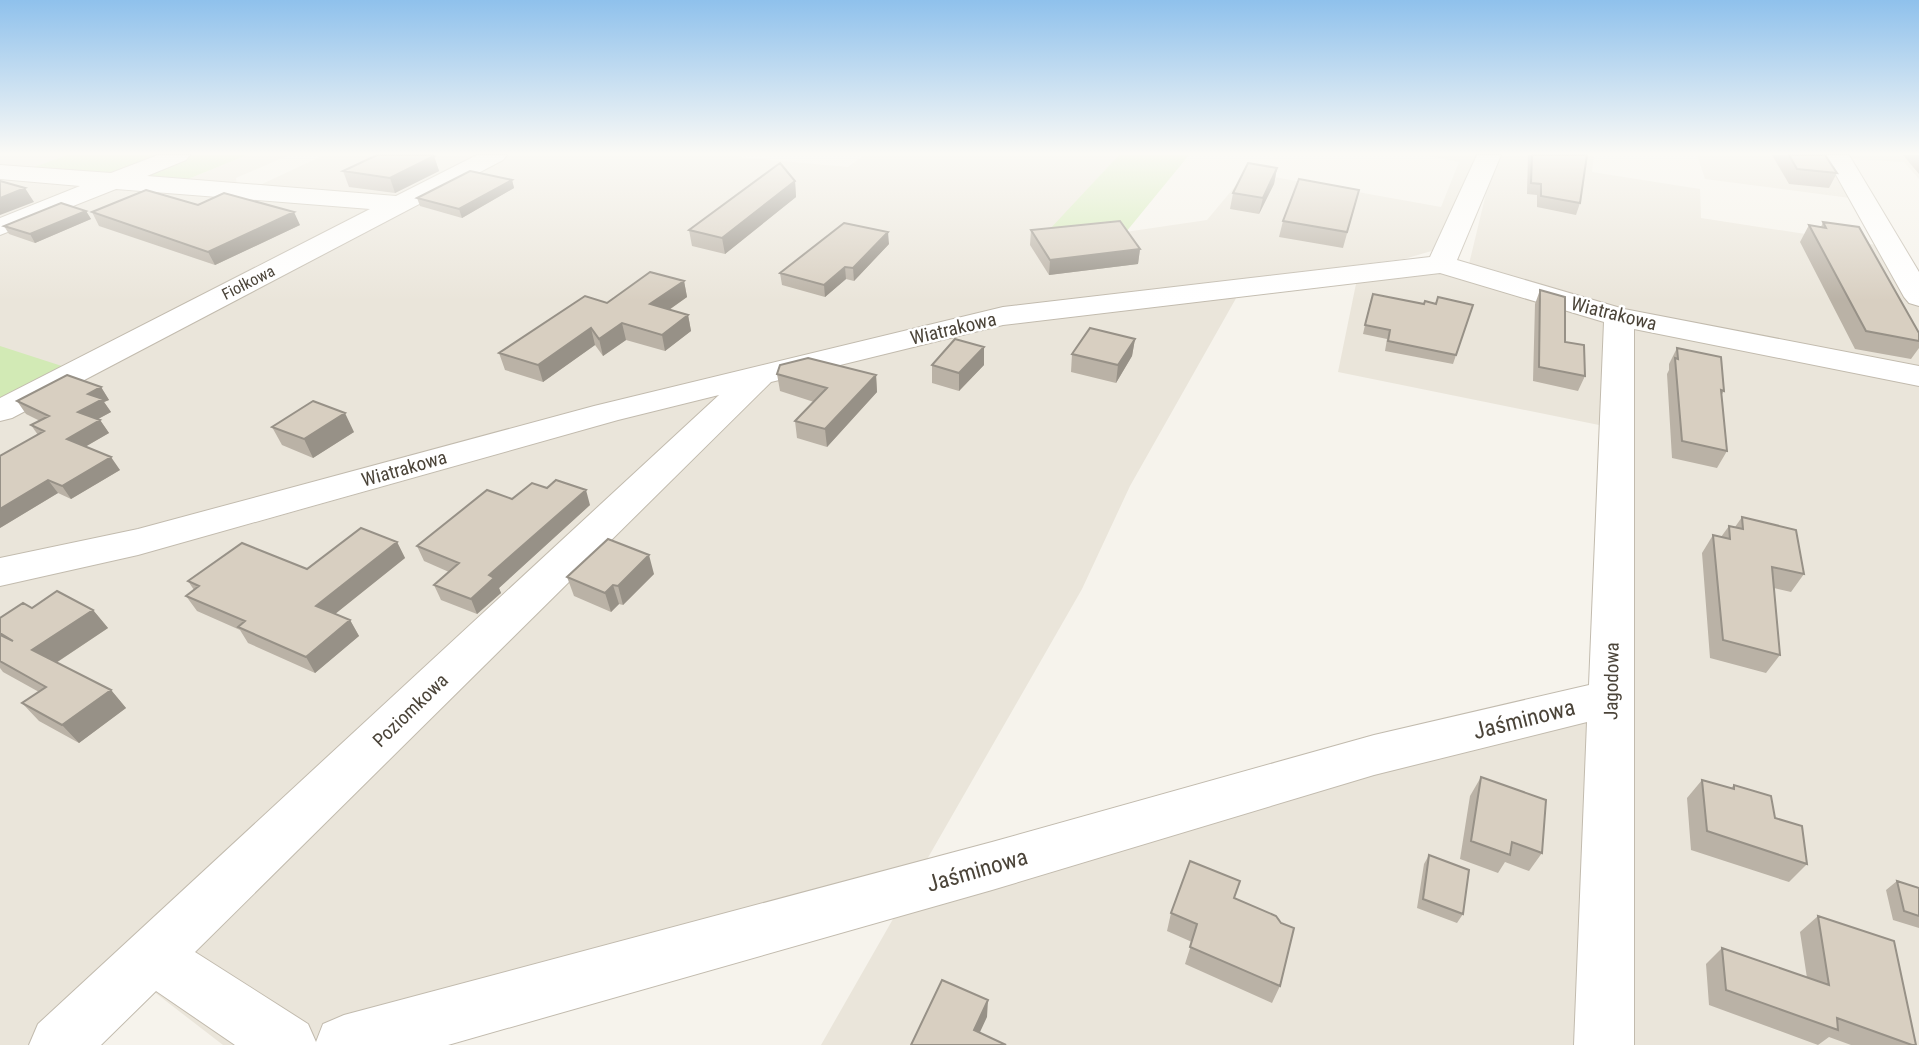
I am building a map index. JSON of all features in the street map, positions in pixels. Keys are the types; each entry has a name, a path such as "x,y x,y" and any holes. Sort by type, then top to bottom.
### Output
{"street":[{"path":"0,227 58,204"},
{"name":"Fiołkowa","path":"0,411 400,204"},
{"path":"1441,264 1468,204"},
{"path":"1865,204 1919,297"},
{"name":"Wiatrakowa","path":"0,572 138,542 545,429 1003,316 1441,264 1619,317 1919,376"},
{"name":"Jagodowa","path":"1604,1045 1619,317"},
{"name":"Poziomkowa","path":"59,1045 761,375"},
{"name":"Jaśminowa","path":"344,1045 992,866 1374,755 1611,698"},
{"path":"153,957 287,1045"}],"shaded area":[{"path":"0,204 49,204 0,223"},
{"path":"70,204 338,204 382,207 0,403 0,232"},
{"path":"410,204 1075,204 1037,245 1207,220 1221,204 1423,204 1441,207 1442,204 1456,204 1435,250 1404,259 1006,309 908,330 477,437 228,508 0,561 0,417"},
{"path":"1484,204 1701,204 1701,218 1883,246 1919,296 1919,369 1633,315 1469,264"},
{"path":"1441,271 1919,380 1919,1045 821,1045 897,912 425,1045 223,1045 140,981 73,1045 0,1045 0,582 136,553 259,522 667,406 1007,323 1239,293 1130,486 1082,589 898,910 1602,709 1604,426 1338,372 1357,279"}],"green space":[{"path":"1073,204 1149,204 1126,232 1035,245"},
{"path":"0,346 68,368 0,403"}],"building":[{"path":"59,204 86,211 30,234 4,226"},
{"path":"112,204 264,204 294,212 208,252 92,212"},
{"path":"439,204 469,204 459,209"},
{"path":"725,204 766,204 722,238 689,230"},
{"path":"1290,204 1355,204 1347,232 1283,221"},
{"path":"1120,221 1140,249 1050,260 1031,230"},
{"path":"1823,222 1859,227 1919,333 1919,341 1866,331 1809,225 1826,228"},
{"path":"844,223 888,232 853,268 845,267 824,285 780,273"},
{"path":"650,272 684,281 650,304 688,315 662,335 622,323 599,339 591,328 538,365 499,353 585,296 607,303"},
{"path":"1540,290 1565,297 1565,342 1584,345 1585,376 1539,367"},
{"path":"1373,294 1424,304 1425,301 1436,304 1438,297 1473,305 1456,355 1388,341 1390,330 1365,325"},
{"path":"1090,328 1135,339 1118,365 1072,354"},
{"path":"955,339 984,347 959,373 932,365"},
{"path":"1677,348 1721,357 1724,391 1721,390 1727,451 1682,441 1675,358 1678,359"},
{"path":"808,358 876,375 825,429 795,421 827,388 777,374 780,365"},
{"path":"67,375 101,387 88,394 103,399 78,412 100,420 67,439 111,457 62,486 48,480 0,509 0,456 44,431 31,425 49,416 17,401"},
{"path":"313,401 345,413 304,439 272,427"},
{"path":"556,480 586,490 489,575 494,578 471,599 434,585 459,563 417,546 487,490 512,499 532,483 547,488"},
{"path":"1742,517 1796,530 1804,574 1772,567 1780,655 1723,640 1713,535 1730,539 1729,526 1743,529"},
{"path":"361,528 397,542 316,606 350,620 306,657 238,627 245,621 186,596 199,586 188,581 242,543 307,569"},
{"path":"608,539 649,555 618,586 613,585 605,593 567,577"},
{"path":"57,591 93,610 32,650 111,690 62,725 22,703 46,687 0,661 0,635 13,641 0,633 0,618 23,603 32,608"},
{"path":"1481,777 1546,800 1542,853 1512,842 1510,855 1471,841"},
{"path":"1702,780 1734,789 1734,785 1771,796 1775,818 1802,826 1807,864 1707,831"},
{"path":"1429,855 1469,870 1463,914 1423,899"},
{"path":"1190,861 1240,881 1234,898 1276,916 1281,923 1294,928 1280,986 1190,947 1197,924 1171,913"},
{"path":"1897,881 1919,888 1919,916 1904,911"},
{"path":"1818,916 1894,941 1916,1045 1837,1018 1838,1030 1726,990 1722,948 1829,985"},
{"path":"942,980 988,1000 974,1030 1006,1045 911,1045"}]}
